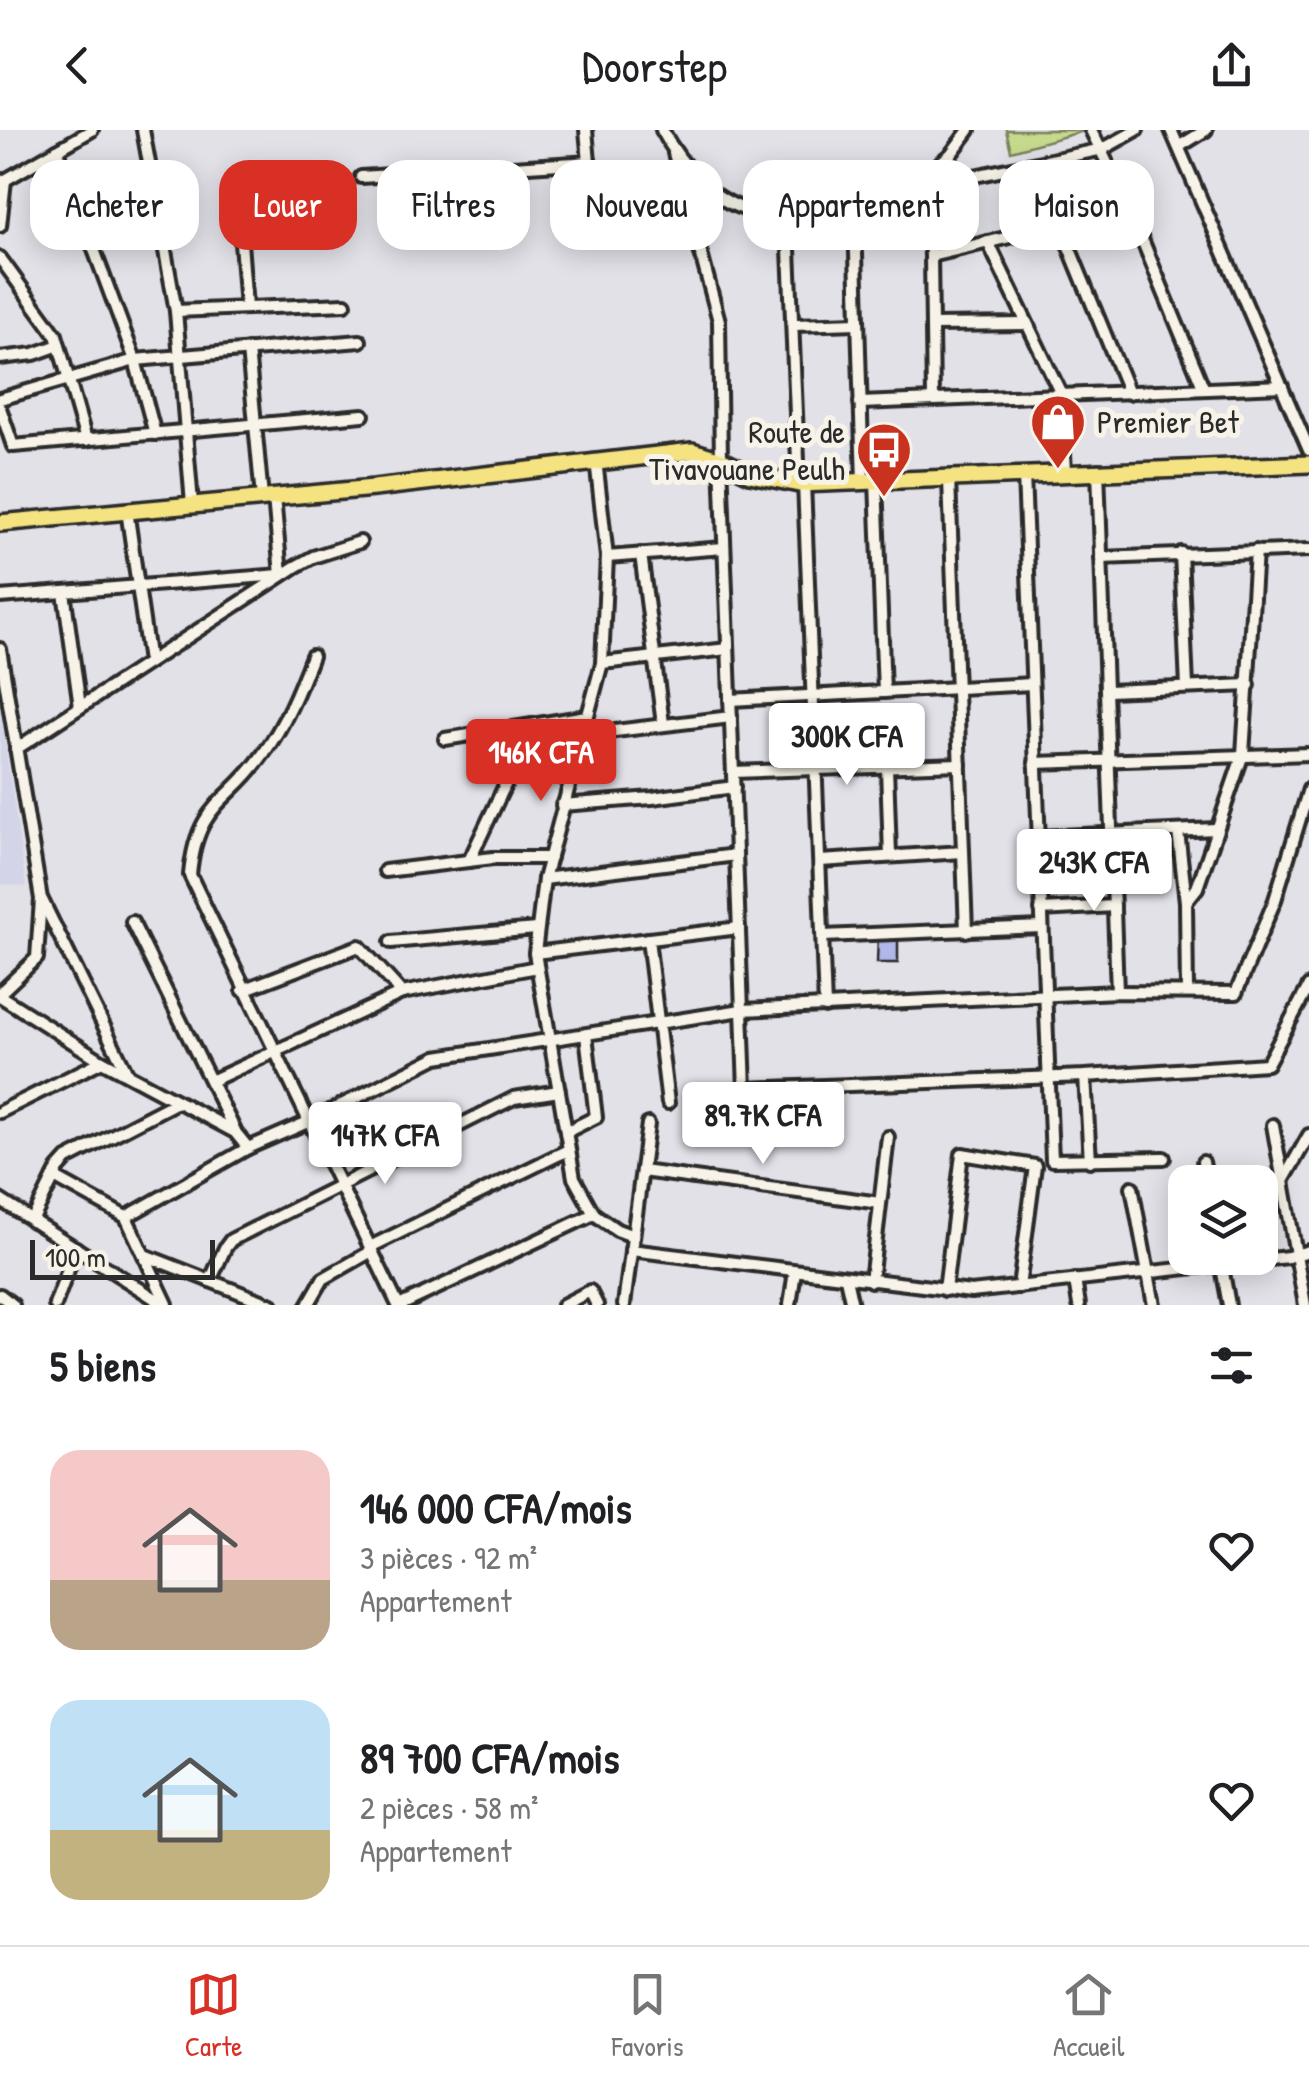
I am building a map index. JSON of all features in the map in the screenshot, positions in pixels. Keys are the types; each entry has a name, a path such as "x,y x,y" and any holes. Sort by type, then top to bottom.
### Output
{"main road":[{"path":"0,523 692,451 750,474 802,484 1309,464"}],"street":[{"path":"0,226 3,182 92,130"},
{"path":"143,130 176,311 192,504"},
{"path":"586,130 590,160"},
{"path":"662,130 674,153 719,320 745,1090 1266,1064 1309,986"},
{"path":"946,160 969,130"},
{"path":"1092,130 1108,160"},
{"path":"979,171 1103,148 1136,130"},
{"path":"1172,130 1309,450"},
{"path":"1180,146 1206,130"},
{"path":"56,150 135,360 155,434"},
{"path":"674,153 728,206 743,209"},
{"path":"361,177 550,165"},
{"path":"932,256 999,239"},
{"path":"988,242 1061,394 1064,473"},
{"path":"242,250 246,308"},
{"path":"790,250 825,1007"},
{"path":"856,250 860,403 870,482 884,692"},
{"path":"932,250 933,399"},
{"path":"1070,250 1128,393"},
{"path":"1146,250 1203,387"},
{"path":"1,262 48,320 86,440"},
{"path":"176,311 345,304"},
{"path":"794,325 858,323"},
{"path":"932,325 1027,324"},
{"path":"0,399 135,360 360,341"},
{"path":"0,358 59,346"},
{"path":"248,350 255,425 282,575"},
{"path":"860,403 1282,386"},
{"path":"0,408 13,446 362,415"},
{"path":"596,460 607,557 602,663 544,880 535,954 574,1178 594,1214 633,1236"},
{"path":"1098,470 1117,992"},
{"path":"1024,475 1052,1160 1164,1158"},
{"path":"949,479 966,931"},
{"path":"128,510 149,662"},
{"path":"16,749 282,575 312,557 360,542"},
{"path":"607,557 724,548"},
{"path":"1101,558 1309,550"},
{"path":"1186,902 1197,888 1243,754 1256,551"},
{"path":"1181,553 1186,687"},
{"path":"641,554 663,724"},
{"path":"0,597 282,575"},
{"path":"64,592 80,707"},
{"path":"0,649 41,899 36,958 0,995 102,1062 235,1132"},
{"path":"602,663 728,649"},
{"path":"312,656 266,750 243,780 202,820 190,875 340,1188 400,1305 594,1214"},
{"path":"730,700 1032,684"},
{"path":"1108,691 1249,684"},
{"path":"445,739 587,716"},
{"path":"582,735 731,717"},
{"path":"469,861 533,726"},
{"path":"1035,764 1309,754"},
{"path":"733,772 960,764"},
{"path":"887,766 890,856"},
{"path":"562,806 734,787"},
{"path":"126,1216 248,1148 437,1056 742,1010 1117,992 1236,993 1304,831 1309,789"},
{"path":"1038,836 1216,830"},
{"path":"1178,831 1186,902 1186,992"},
{"path":"820,861 963,852"},
{"path":"544,880 736,856"},
{"path":"385,871 469,861 550,858"},
{"path":"41,899 128,1076"},
{"path":"1041,910 1114,906"},
{"path":"132,922 235,1132 248,1148"},
{"path":"823,936 1042,927"},
{"path":"535,954 739,928"},
{"path":"391,942 536,929"},
{"path":"648,939 668,1104"},
{"path":"243,990 359,946 402,992"},
{"path":"210,1081 402,992 538,967"},
{"path":"566,1132 596,1116 586,1035"},
{"path":"0,1112 102,1062"},
{"path":"1085,1076 1090,1161"},
{"path":"210,1281 232,1240 514,1098 559,1091"},
{"path":"32,1221 67,1159 177,1102"},
{"path":"624,1305 648,1124"},
{"path":"1273,1125 1305,1305"},
{"path":"1283,1181 1309,1135"},
{"path":"870,1281 888,1137"},
{"path":"308,1305 323,1279 371,1249 568,1150"},
{"path":"945,1290 962,1154 1035,1166 1019,1287"},
{"path":"642,1171 880,1204"},
{"path":"54,1177 126,1216 167,1305"},
{"path":"1132,1186 1154,1305"},
{"path":"1,1203 167,1305"},
{"path":"55,1305 76,1248"},
{"path":"631,1250 945,1290 1000,1289 1168,1269"},
{"path":"1278,1256 1309,1251"},
{"path":"144,1255 272,1305"},
{"path":"790,1305 795,1271"},
{"path":"1224,1275 1229,1305"},
{"path":"846,1278 852,1305"},
{"path":"1075,1280 1079,1305"},
{"path":"1000,1289 1003,1305"},
{"path":"227,1305 236,1291"},
{"path":"563,1305 590,1291 597,1305"},
{"path":"0,1296 13,1305"}],"shaded area":[{"path":"0,707 26,887 0,884"}],"green space":[{"path":"1006,130 1088,130 1011,151"}],"building":[{"path":"878,934 898,934 898,963 877,963"}],"place":[{"name":"Premier Bet","path":"1058,471"},
{"name":"Route de Tivavouane Peulh","path":"884,499"}]}
